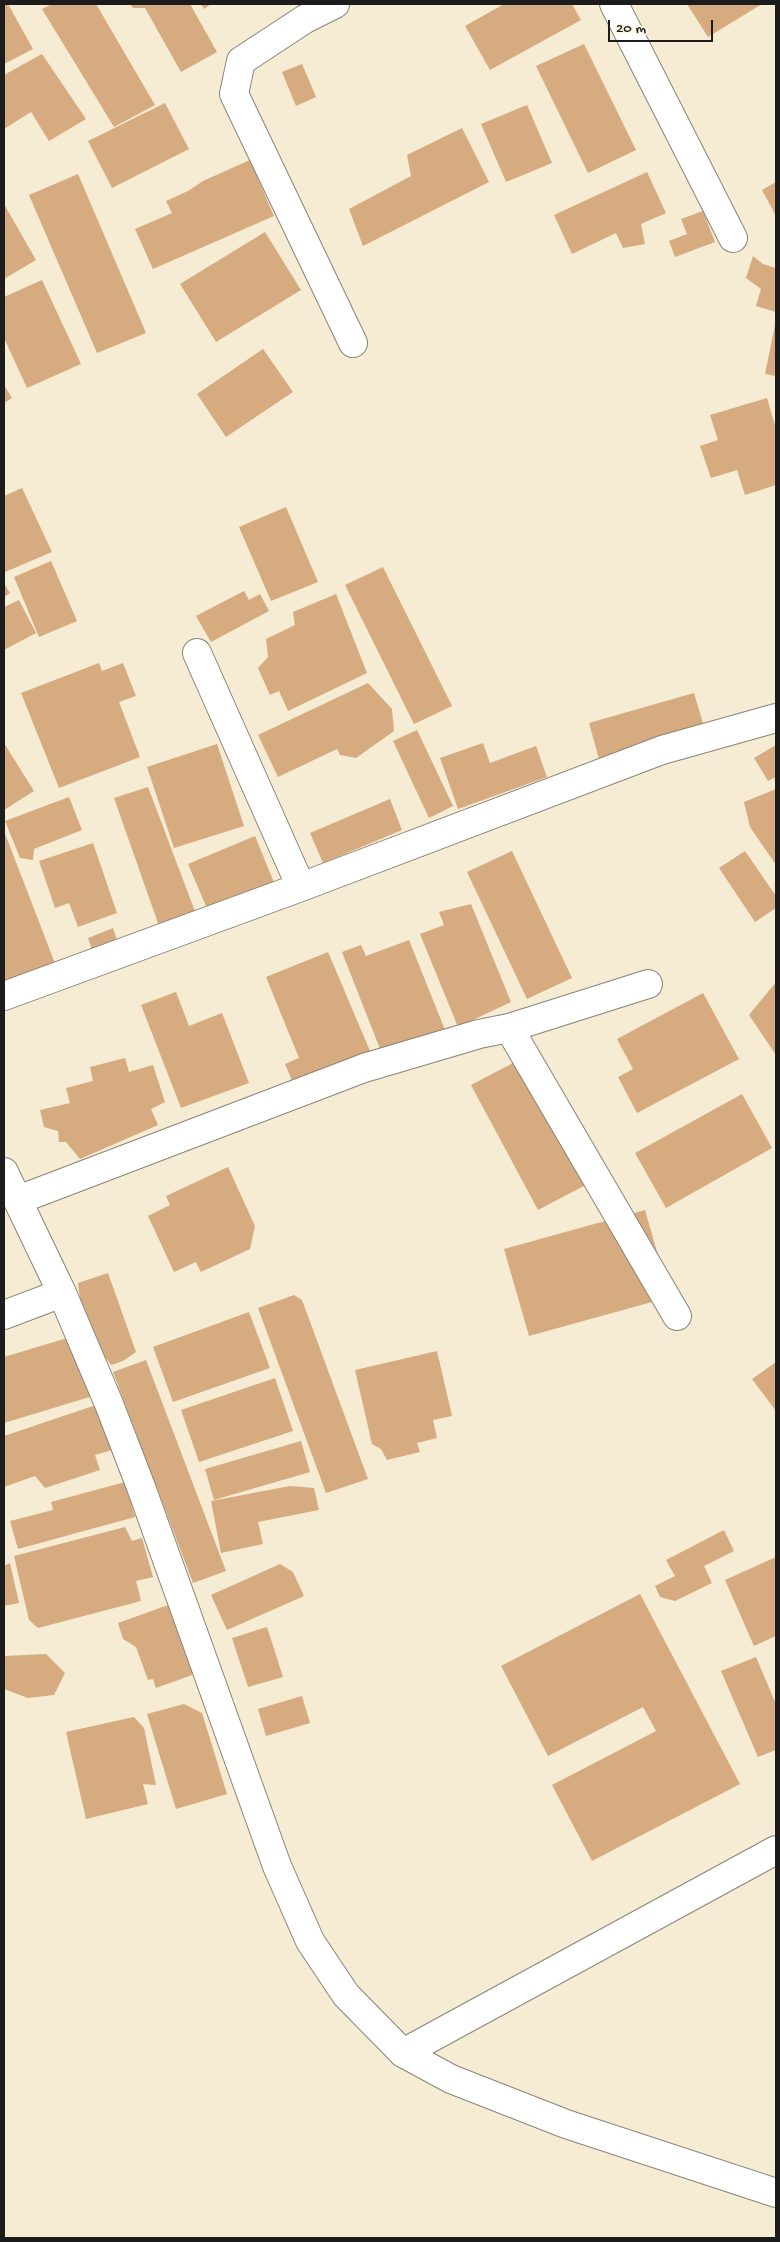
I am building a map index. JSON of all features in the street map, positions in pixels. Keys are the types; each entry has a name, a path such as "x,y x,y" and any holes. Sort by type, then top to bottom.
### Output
{"street":[{"path":"335,4 305,19 241,61 234,94 353,343"},
{"path":"614,4 733,238"},
{"path":"197,653 301,887"},
{"path":"4,996 301,887 662,750 776,718"},
{"path":"18,1200 364,1068 479,1034 509,1028 648,984"},
{"path":"509,1028 677,1316"},
{"path":"4,1172 62,1294 141,1487 277,1866 310,1941 346,1995 403,2053 451,2079 566,2124 776,2193"},
{"path":"4,1315 62,1294"},
{"path":"403,2053 776,1850"}],"building":[{"path":"4,4 8,4 33,49 4,64"},
{"path":"52,4 96,4 155,105 114,127 42,9"},
{"path":"130,4 190,4 217,52 181,72 145,8 133,8"},
{"path":"201,4 211,4 204,9"},
{"path":"504,4 572,4 581,20 490,70 465,26"},
{"path":"687,4 762,4 708,37"},
{"path":"584,44 636,150 588,173 536,66"},
{"path":"42,54 86,119 49,141 31,112 4,129 4,75"},
{"path":"302,64 316,97 296,106 282,72"},
{"path":"165,103 189,149 112,188 88,141"},
{"path":"527,105 552,163 506,182 481,124"},
{"path":"462,128 489,182 363,246 349,209 411,176 407,155"},
{"path":"250,160 274,216 153,269 135,229 172,213 166,201 188,191 203,181"},
{"path":"647,172 666,213 641,224 645,244 623,248 616,233 572,254 554,215"},
{"path":"78,174 146,333 97,353 29,195"},
{"path":"776,182 776,216 762,190"},
{"path":"4,204 36,260 4,279"},
{"path":"703,211 715,242 675,257 669,241 687,234 681,219"},
{"path":"265,232 301,290 216,342 180,284"},
{"path":"753,256 763,264 776,268 776,312 756,306 761,289 746,278"},
{"path":"42,280 81,364 27,388 4,338 4,297"},
{"path":"776,325 776,376 765,374"},
{"path":"263,349 293,392 226,437 197,394"},
{"path":"4,385 12,398 4,403"},
{"path":"767,398 776,429 776,485 745,495 737,470 711,478 700,446 718,440 710,415"},
{"path":"22,488 52,552 5,572 4,496"},
{"path":"286,507 318,582 271,601 239,527"},
{"path":"51,561 77,621 39,637 14,577"},
{"path":"383,567 452,706 414,724 345,585"},
{"path":"4,583 10,593 4,597"},
{"path":"244,591 249,600 260,594 269,611 211,642 196,616"},
{"path":"336,594 367,673 288,711 279,691 270,695 258,668 268,657 266,639 295,625 293,612"},
{"path":"19,600 36,633 4,650 4,607"},
{"path":"99,663 102,671 123,663 136,696 119,702 140,757 59,788 21,693"},
{"path":"368,683 392,709 394,731 356,758 340,755 337,749 278,777 258,735"},
{"path":"694,693 705,730 599,759 589,723"},
{"path":"417,730 453,806 429,818 393,741"},
{"path":"4,743 34,791 4,810"},
{"path":"483,743 490,763 536,746 547,777 458,809 440,758"},
{"path":"217,744 244,826 174,848 147,767"},
{"path":"776,745 776,777 768,781 754,758"},
{"path":"148,787 196,914 159,926 114,798"},
{"path":"776,789 776,865 750,827 744,802"},
{"path":"69,797 82,830 34,849 33,860 20,858 5,821"},
{"path":"390,799 402,830 323,863 310,833"},
{"path":"4,831 56,966 4,986"},
{"path":"255,836 275,885 209,913 188,864"},
{"path":"93,843 117,913 78,927 69,903 55,908 39,861"},
{"path":"512,851 572,978 527,999 467,872"},
{"path":"745,851 776,896 776,908 755,922 719,868"},
{"path":"471,904 511,1002 458,1027 420,934 444,925 439,912"},
{"path":"113,928 120,949 95,958 88,938"},
{"path":"409,940 445,1030 382,1054 342,952 361,945 366,956"},
{"path":"328,952 373,1058 296,1090 285,1064 299,1058 266,977"},
{"path":"776,982 776,1055 749,1015"},
{"path":"176,992 189,1026 222,1013 249,1083 181,1108 141,1005"},
{"path":"703,993 739,1059 637,1113 618,1077 633,1069 617,1039"},
{"path":"532,1053 599,1178 538,1210 471,1085"},
{"path":"125,1058 129,1072 153,1065 165,1102 151,1109 158,1125 80,1159 66,1142 59,1142 58,1131 44,1127 40,1110 70,1103 66,1088 93,1081 90,1067"},
{"path":"742,1094 772,1148 666,1208 635,1153"},
{"path":"228,1167 255,1226 250,1249 201,1272 196,1262 174,1272 148,1216 170,1205 166,1196"},
{"path":"645,1210 670,1297 529,1336 504,1249"},
{"path":"108,1273 136,1352 123,1361 111,1365 97,1346 81,1306 78,1283"},
{"path":"294,1295 302,1300 368,1479 326,1493 258,1308"},
{"path":"249,1312 270,1368 173,1402 153,1347"},
{"path":"74,1336 93,1396 4,1423 4,1357"},
{"path":"437,1351 452,1416 433,1420 437,1438 417,1443 420,1452 387,1460 381,1449 372,1444 355,1370"},
{"path":"146,1360 226,1571 193,1583 113,1372"},
{"path":"776,1362 776,1411 752,1379"},
{"path":"275,1378 293,1431 199,1462 181,1410"},
{"path":"99,1404 115,1449 95,1455 100,1470 45,1488 35,1476 4,1487 4,1436"},
{"path":"301,1441 310,1472 214,1500 205,1469"},
{"path":"125,1482 135,1517 18,1549 10,1521 53,1510 51,1502"},
{"path":"290,1486 314,1488 319,1510 258,1522 263,1544 221,1553 211,1501"},
{"path":"125,1527 132,1541 142,1538 153,1577 136,1581 141,1601 38,1628 29,1620 14,1556"},
{"path":"724,1530 734,1551 704,1566 712,1583 675,1601 660,1597 655,1586 675,1576 666,1560"},
{"path":"776,1557 776,1636 754,1646 725,1580"},
{"path":"10,1563 19,1603 4,1606 4,1566"},
{"path":"280,1564 293,1572 304,1596 227,1630 211,1595"},
{"path":"640,1594 740,1784 592,1861 552,1785 656,1731 643,1707 548,1756 501,1666"},
{"path":"171,1604 195,1674 156,1688 153,1679 148,1680 136,1647 123,1639 118,1623"},
{"path":"267,1627 283,1677 248,1687 232,1638"},
{"path":"46,1654 65,1673 54,1695 28,1698 4,1689 4,1656"},
{"path":"756,1657 776,1704 776,1750 758,1757 721,1671"},
{"path":"302,1696 310,1723 266,1736 258,1709"},
{"path":"184,1704 202,1713 227,1794 176,1809 147,1714"},
{"path":"134,1717 144,1728 156,1785 143,1784 148,1804 86,1819 66,1732"}]}
